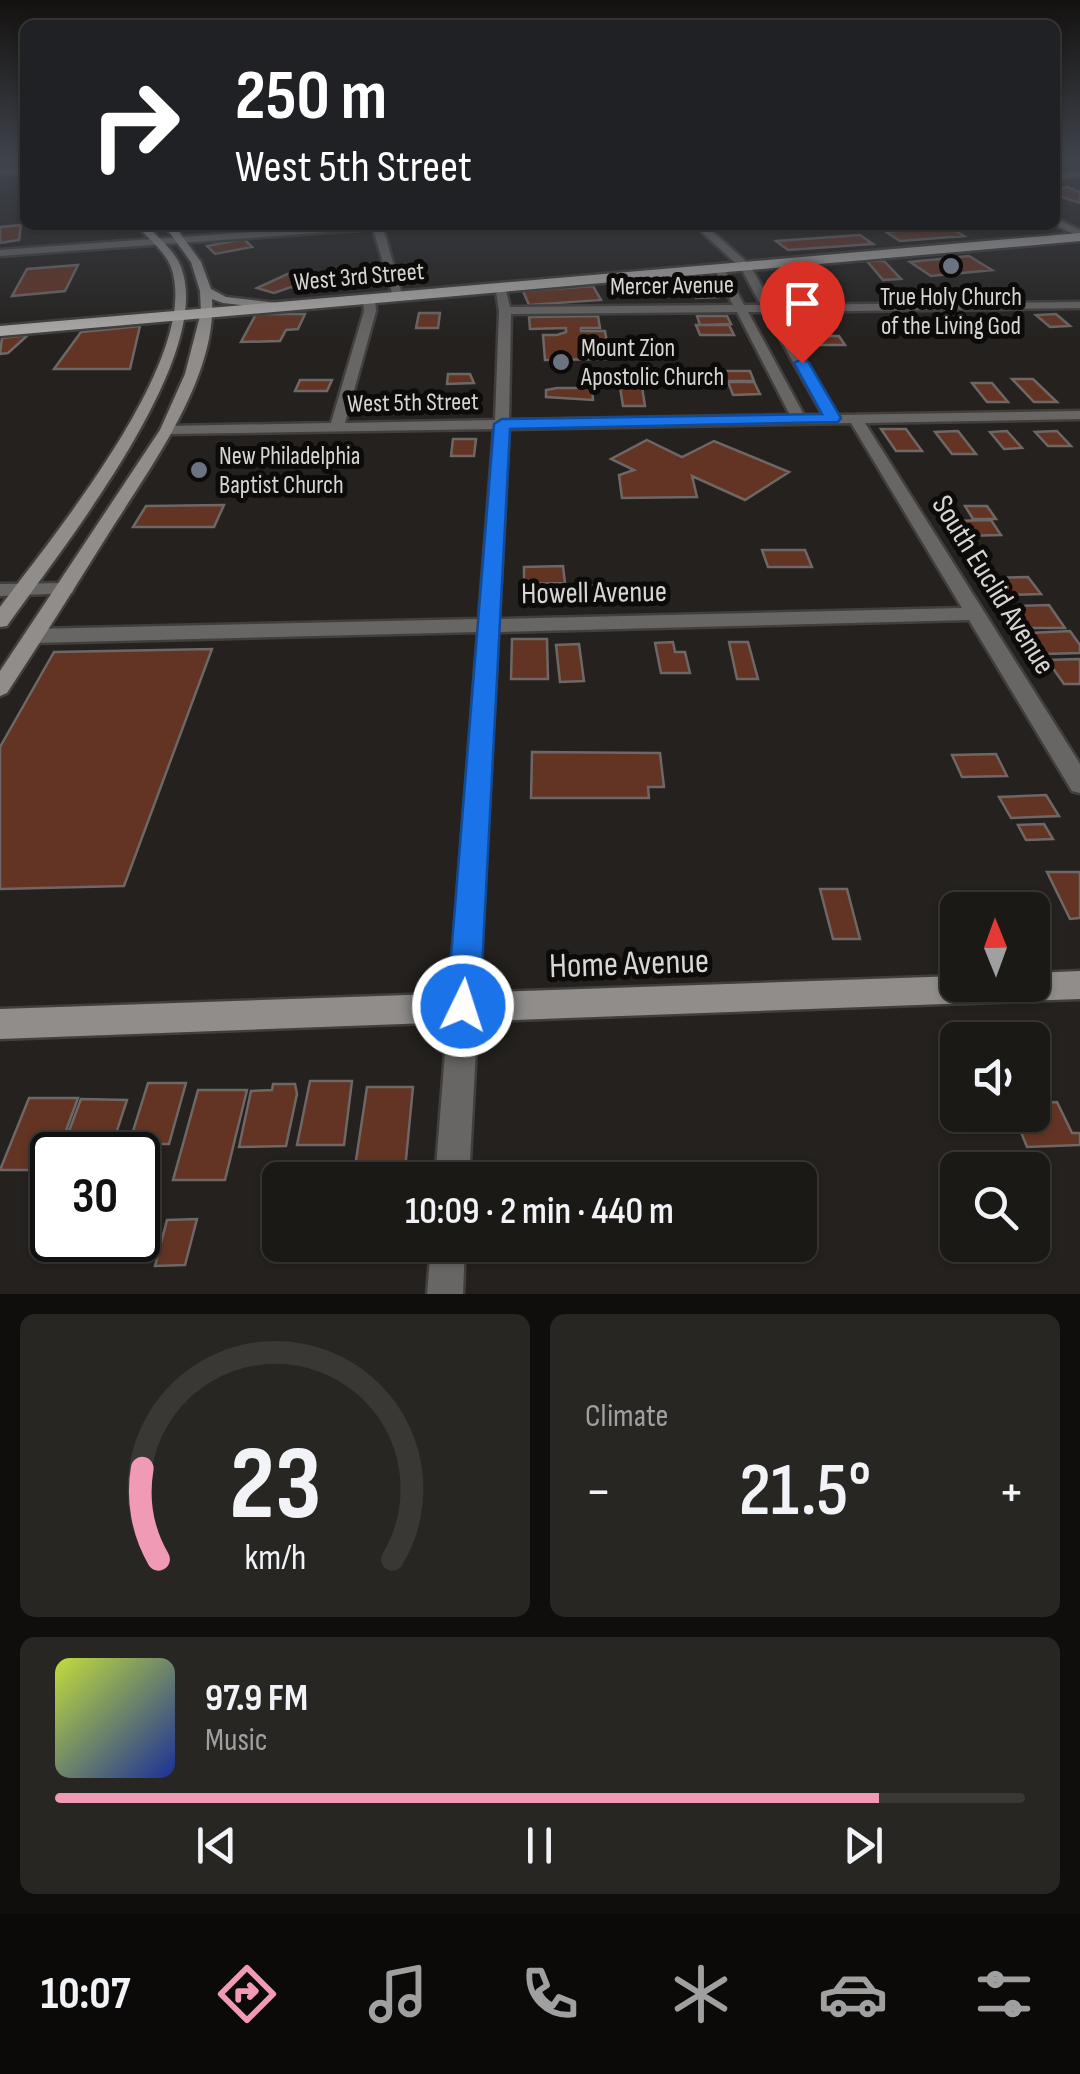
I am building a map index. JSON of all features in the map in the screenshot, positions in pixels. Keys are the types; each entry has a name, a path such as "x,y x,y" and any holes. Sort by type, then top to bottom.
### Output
{"main road":[{"path":"0,621 147,407 169,360 179,315 176,266 146,230"},
{"path":"0,688 167,430 192,374 207,312 206,291 196,262 173,230"},
{"name":"West 3rd Street","path":"0,331 1079,237"},
{"path":"206,291 222,300 284,306"},
{"name":"Home Avenue","path":"0,1024 1080,985"}],"street":[{"path":"0,253 312,230"},
{"path":"379,230 399,296"},
{"path":"705,230 745,266 832,418"},
{"path":"719,268 798,419"},
{"path":"453,1162 502,424 505,310 499,287"},
{"path":"337,427 370,299"},
{"name":"Mercer Avenue","path":"505,310 1080,305"},
{"name":"West 5th Street","path":"167,430 1080,415"},
{"name":"South Euclid Avenue","path":"855,418 1080,784"},
{"path":"0,590 65,589"},
{"name":"Howell Avenue","path":"33,636 976,614"},
{"path":"445,1294 447,1262"}],"building":[{"path":"20,225 19,240 0,243 0,227"},
{"path":"954,230 964,236 900,241 886,232"},
{"path":"860,235 873,244 788,250 776,241"},
{"path":"244,239 252,247 215,254 207,246"},
{"name":"True Holy Church of the Living God","path":"969,256 992,270 931,276 910,262"},
{"path":"867,261 884,261 901,279 883,280"},
{"path":"78,265 65,291 12,296 27,269"},
{"path":"296,270 327,280 301,290 291,287 274,293 257,288"},
{"path":"661,279 709,279 718,297 696,298 693,290 665,290"},
{"path":"593,286 601,300 529,305 523,291"},
{"path":"419,313 440,313 438,328 416,328"},
{"path":"256,314 305,314 298,329 286,330 280,341 241,342"},
{"path":"1056,314 1070,326 1050,327 1036,315"},
{"path":"598,316 600,328 581,331 605,331 610,359 545,360 543,335 557,335 566,332 566,328 530,329 529,317"},
{"path":"697,316 727,316 731,324 700,325"},
{"path":"696,325 729,325 734,335 700,335"},
{"path":"140,326 130,369 54,369 81,332"},
{"path":"28,335 8,353 0,354 2,338"},
{"path":"805,336 839,336 845,345 810,345"},
{"path":"708,371 750,371 754,381 711,381"},
{"path":"448,374 470,374 474,383 447,384"},
{"path":"1012,379 1033,379 1057,402 1034,402"},
{"path":"300,380 332,380 327,391 295,391"},
{"path":"728,382 754,382 760,394 733,395"},
{"path":"972,383 992,383 1008,402 987,402"},
{"path":"620,387 642,387 645,406 623,406"},
{"path":"592,388 593,400 546,397 546,390"},
{"path":"452,397 469,398 467,412 449,412"},
{"path":"881,429 906,429 922,451 896,451"},
{"path":"958,431 976,454 952,454 935,432"},
{"path":"1007,431 1022,448 1004,449 990,432"},
{"path":"1057,431 1071,446 1048,446 1035,432"},
{"path":"453,439 476,439 474,456 451,456"},
{"path":"647,440 682,457 714,441 789,472 745,500 692,476 697,497 622,498 619,475 634,470 611,459"},
{"path":"224,505 214,527 133,527 146,506"},
{"path":"965,506 987,506 996,519 973,519"},
{"path":"991,520 1001,535 963,536 953,521"},
{"path":"762,550 805,550 812,567 768,567"},
{"path":"563,566 565,583 524,584 524,567"},
{"path":"1028,577 1041,594 1003,595 991,578"},
{"path":"603,585 605,601 524,603 523,587"},
{"path":"1049,605 1065,628 1028,628 1014,606"},
{"path":"1070,631 1080,645 1080,653 1045,654 1030,633"},
{"path":"512,639 547,639 548,679 511,679"},
{"path":"673,642 675,652 685,652 690,673 661,673 655,643"},
{"path":"729,642 748,642 758,679 737,679"},
{"path":"579,644 584,681 560,682 556,645"},
{"path":"212,649 124,886 0,889 0,747 54,652"},
{"path":"1080,659 1080,684 1064,684 1047,660"},
{"path":"532,752 660,753 664,787 648,787 649,798 531,798"},
{"path":"996,754 1007,776 962,777 952,755"},
{"path":"1046,795 1059,816 1011,818 999,797"},
{"path":"1044,824 1053,839 1026,840 1018,825"},
{"path":"1047,872 1080,872 1080,918 1070,919"},
{"path":"820,889 847,889 860,939 833,939"},
{"path":"310,1081 352,1081 344,1145 297,1145"},
{"path":"148,1083 186,1083 169,1144 160,1144 160,1132 133,1132"},
{"path":"273,1084 295,1084 297,1094 286,1146 239,1147 251,1091 272,1090"},
{"path":"367,1087 413,1087 406,1162 356,1162"},
{"path":"198,1090 247,1090 225,1180 173,1180"},
{"path":"29,1098 78,1098 65,1132 30,1132 30,1170 0,1170"},
{"path":"81,1099 127,1100 117,1132 69,1132"},
{"path":"1050,1102 1057,1102 1072,1133 1080,1133 1080,1145 1027,1147 1021,1132 1050,1132"},
{"path":"197,1219 185,1265 155,1266 160,1262 167,1220"}],"place":[{"name":"True Holy Church of the Living God","path":"951,266"},
{"name":"Mount Zion Apostolic Church","path":"561,362"},
{"name":"New Philadelphia Baptist Church","path":"199,470"}],"route":[{"path":"463,1006 502,424 832,418 802,363"}]}
